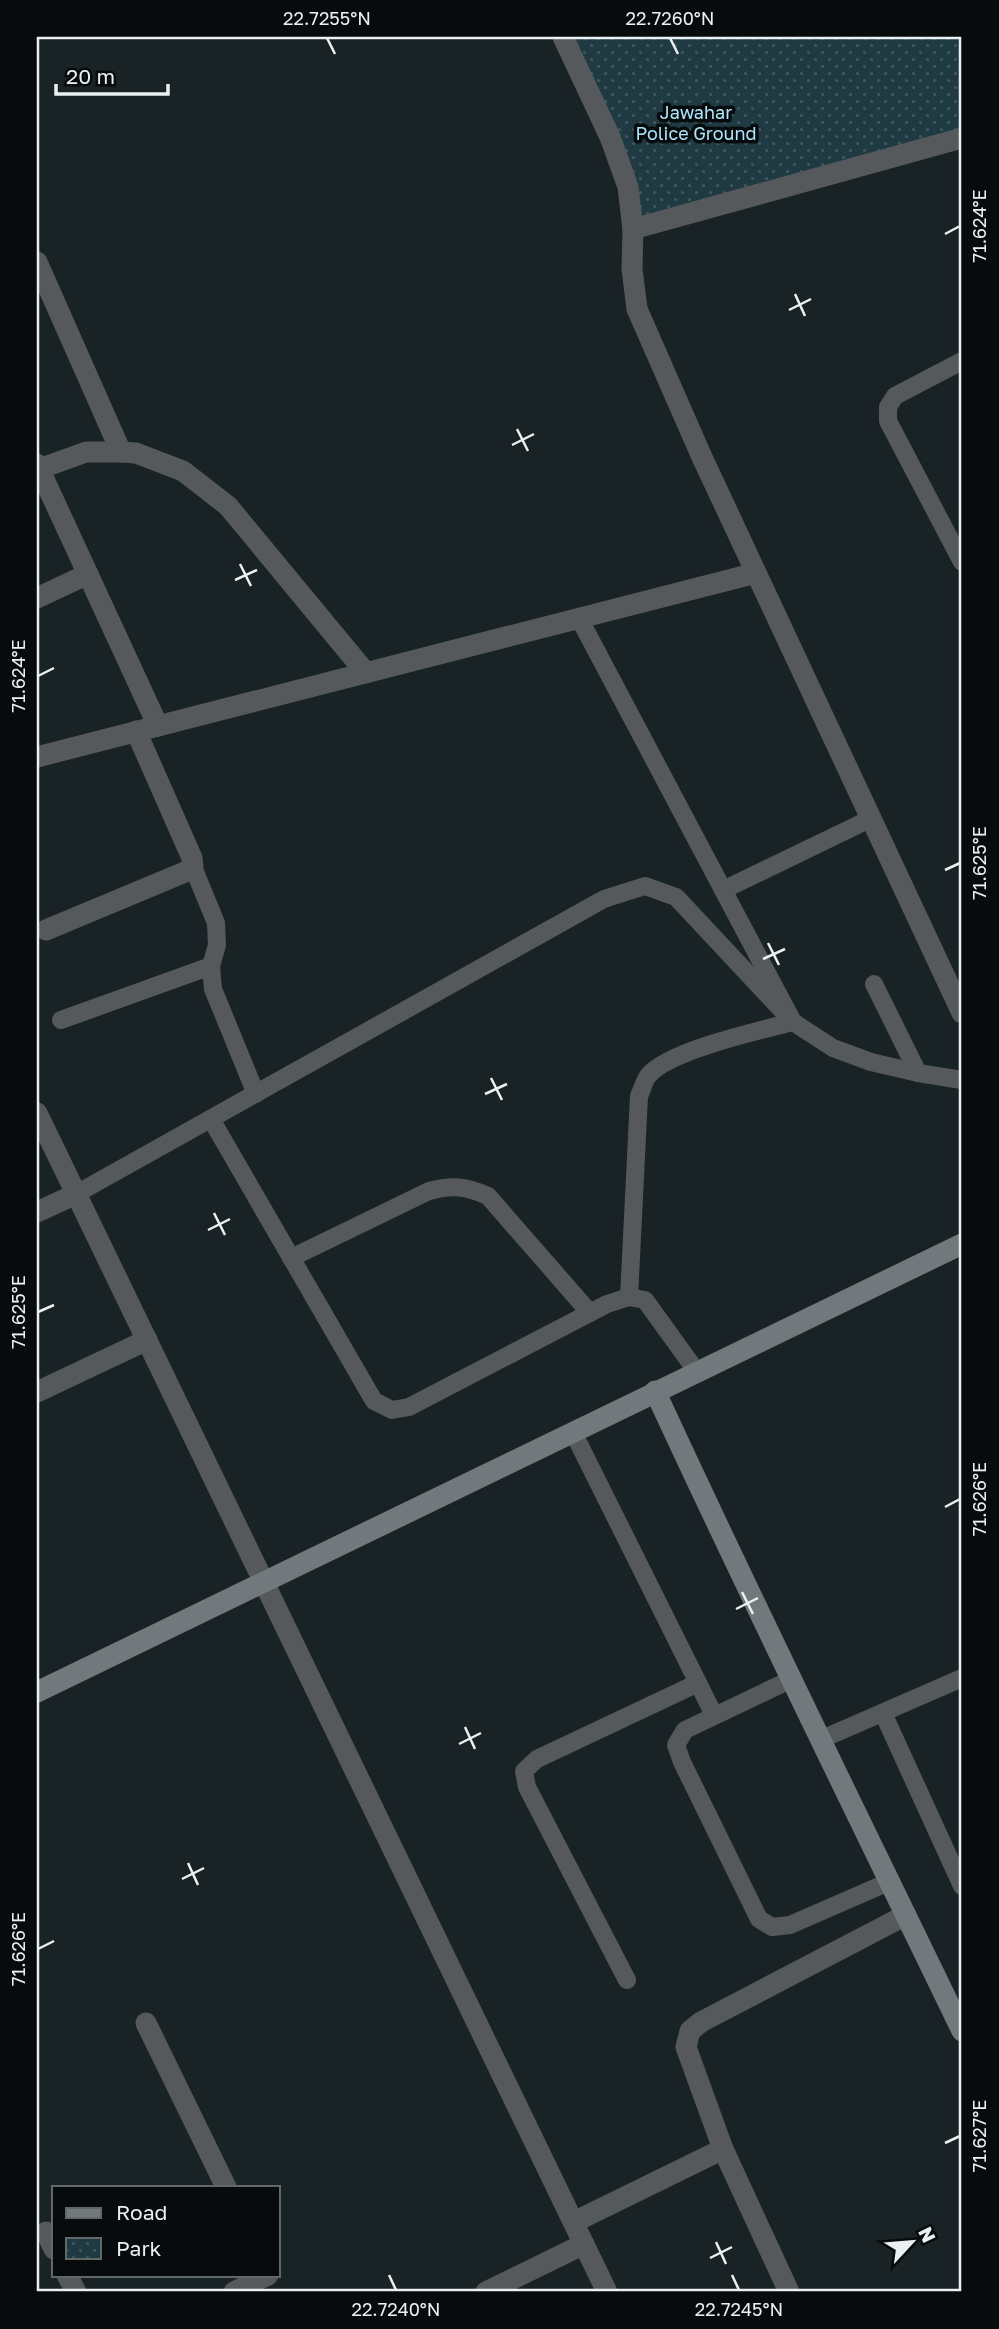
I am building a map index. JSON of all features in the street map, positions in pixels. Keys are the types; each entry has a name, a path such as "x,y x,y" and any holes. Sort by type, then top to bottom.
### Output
{"street":[{"path":"563,37 610,137 628,187 637,309 870,819 962,1013"},
{"path":"633,229 962,138"},
{"path":"37,262 121,453"},
{"path":"158,726 38,467 86,452 136,453 183,471 228,506 366,673"},
{"path":"37,757 757,573"},
{"path":"37,598 88,574"},
{"path":"46,930 192,867 192,858 136,732"},
{"path":"37,1113 607,2292"},
{"path":"37,1212 76,1194"},
{"path":"37,1692 962,1244"},
{"path":"37,1392 147,1340"},
{"path":"655,1391 737,1569 962,2031"},
{"path":"789,2292 723,2149 686,2047 690,2031 701,2022 906,1915"},
{"path":"146,2023 226,2186"},
{"path":"573,2222 723,2149"},
{"path":"486,2292 584,2244"},
{"path":"68,2276 76,2292"},
{"path":"234,2292 266,2276"},
{"path":"269,2276 277,2292"}],"lane":[{"path":"962,361 895,396 888,407 888,421 962,562"},
{"path":"579,618 793,1021"},
{"path":"723,891 870,819"},
{"path":"192,867 216,923 217,945 211,966 213,989 256,1094"},
{"path":"76,1194 604,899 645,886 676,897 793,1021 832,1048 871,1062 962,1080"},
{"path":"61,1020 211,966"},
{"path":"874,984 918,1073"},
{"path":"629,1297 639,1096 648,1075 670,1060 732,1038 793,1021"},
{"path":"211,1119 374,1401 392,1410 409,1407 607,1304 629,1297 645,1300 697,1373"},
{"path":"290,1258 429,1191 449,1185 468,1187 488,1196 590,1313"},
{"path":"573,1432 714,1715"},
{"path":"822,1739 962,1678"},
{"path":"792,1679 685,1730 676,1745 682,1762 760,1919 772,1927 790,1925 891,1881"},
{"path":"627,1980 527,1787 524,1771 537,1759 698,1683"},
{"path":"883,1713 962,1886"}],"green space":[{"name":"Jawahar Police Ground","path":"563,37 962,37 962,138 633,229"}]}
